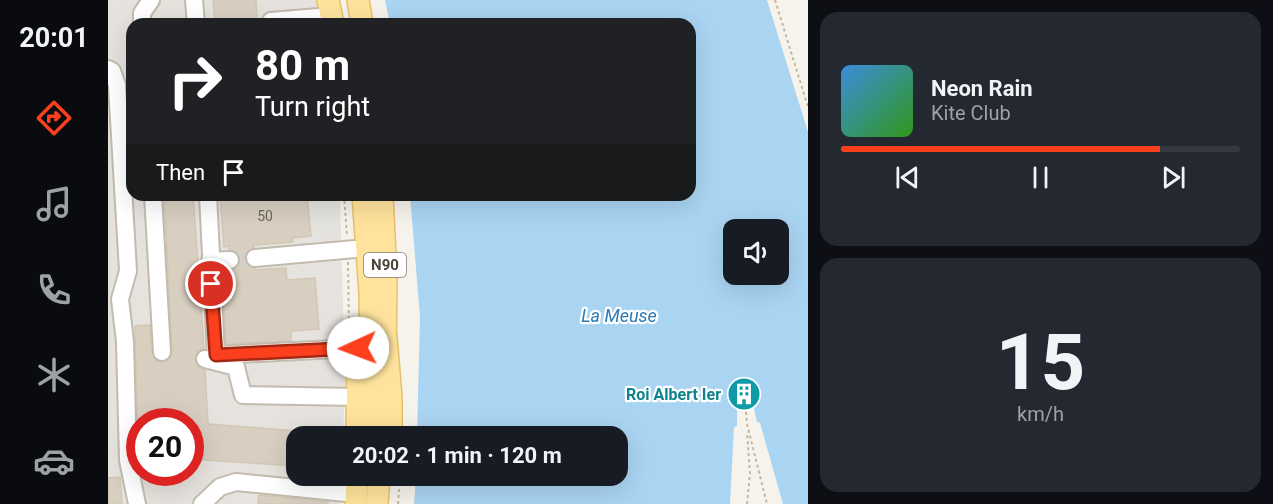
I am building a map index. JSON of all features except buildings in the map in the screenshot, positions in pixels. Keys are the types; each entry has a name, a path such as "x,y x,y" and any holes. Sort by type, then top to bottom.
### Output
{"main road":[{"path":"358,0 361,18"},
{"path":"353,201 357,254 357,426"},
{"name":"N90","path":"362,201 357,254 372,381 372,426"},
{"name":"N90","path":"381,426 386,335 382,201"},
{"path":"357,254 364,293 365,395 363,426"},
{"path":"386,335 391,426"},
{"path":"377,504 378,486"},
{"path":"388,504 389,486"}],"lane":[{"path":"142,18 142,13 151,0"},
{"path":"194,0 196,18"},
{"path":"295,18 335,13"},
{"path":"108,69 112,71 117,85 128,271 120,299 125,342 128,460 137,504"},
{"path":"153,201 162,352"},
{"path":"208,201 216,355 358,348"},
{"path":"255,258 357,254"},
{"path":"210,261 230,260"},
{"path":"205,359 236,367 243,394 357,397"},
{"path":"202,504 220,487 236,482 329,498 359,494"}],"path":[{"path":"775,0 808,107"},
{"path":"345,201 357,254"},
{"path":"745,400 750,473 747,504"},
{"path":"747,427 767,504"},
{"path":"398,504 399,486"}],"shaded area":[{"path":"108,0 318,0 321,18 126,18 126,201 340,201 345,382 343,426 286,426 286,486 341,486 340,504 108,504"},
{"path":"308,201 338,201 341,238 311,241"}],"water":[{"name":"La Meuse","path":"385,0 767,0 808,132 808,504 783,504 760,423 757,422 751,395 743,379 740,380 737,397 737,426 734,427 730,504 414,504 415,486 628,486 628,426 417,426 420,317 410,201 696,201 696,18 389,18"}],"tunnel":[{"path":"230,260 255,258"}],"place":[{"name":"Roi Albert Ier","path":"744,394"}],"route":[{"path":"211,284 216,355 358,348"}]}
